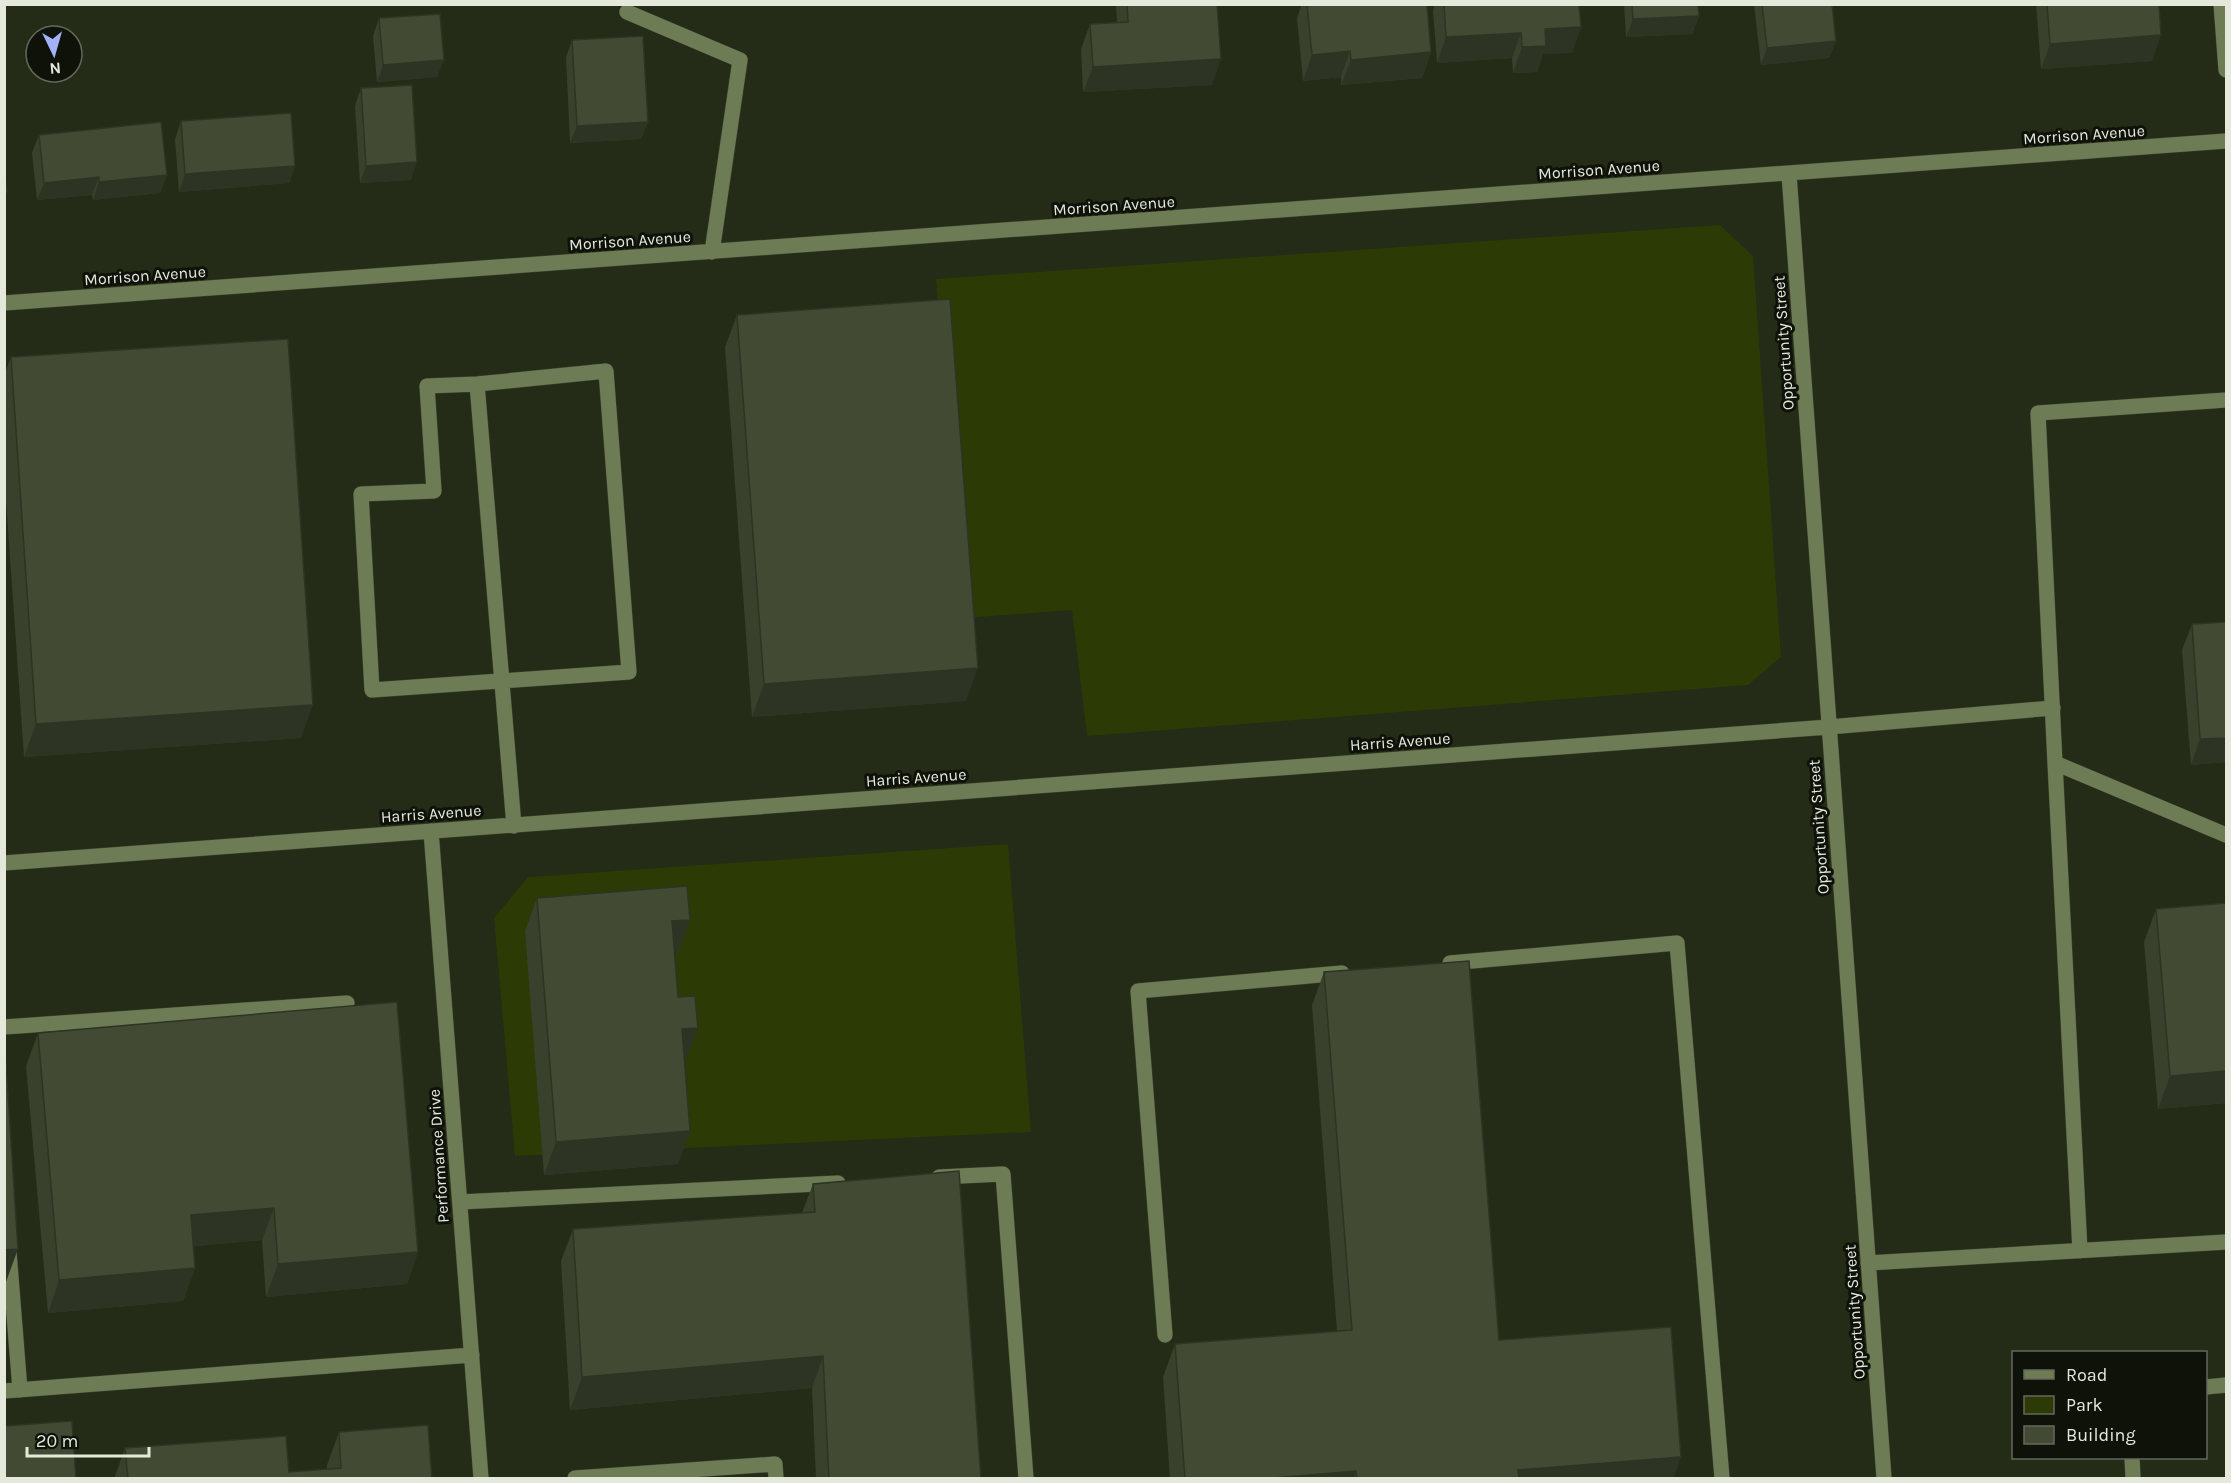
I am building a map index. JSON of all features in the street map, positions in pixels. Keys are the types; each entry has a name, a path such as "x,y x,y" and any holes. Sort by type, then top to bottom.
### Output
{"street":[{"path":"2221,4 2226,70"},
{"path":"627,12 740,60 712,252"},
{"name":"Morrison Avenue","path":"4,303 2226,141"},
{"name":"Opportunity Street","path":"1789,174 1884,1479"},
{"path":"606,371 629,672 502,681 372,690 361,494 434,491 427,386 477,384 606,371"},
{"path":"477,384 514,825"},
{"path":"2080,1251 2037,413 2226,400"},
{"name":"Harris Avenue","path":"4,863 1829,727 2053,708"},
{"path":"2055,763 2226,835"},
{"name":"Performance Drive","path":"431,831 481,1479"},
{"path":"1431,965 1677,944 1722,1479"},
{"path":"1165,1335 1138,991 1361,971"},
{"path":"4,1027 346,1003"},
{"path":"921,1178 1003,1174 1026,1479"},
{"path":"460,1202 850,1182"},
{"path":"8,1237 20,1390"},
{"path":"1868,1263 2226,1242"},
{"path":"4,1391 472,1355"},
{"path":"2207,1387 2226,1385"},
{"path":"2132,1459 2133,1479"},
{"path":"575,1479 775,1464 776,1479"}],"green space":[{"path":"1720,225 1753,256 1781,657 1748,685 1087,736 1072,610 966,618 936,279"},
{"path":"1008,844 1031,1132 515,1156 494,918 528,877"}],"building":[{"path":"1127,4 1217,4 1221,59 1093,67 1090,24 1128,22"},
{"path":"1307,4 1427,4 1431,52 1351,60 1350,51 1312,55"},
{"path":"1444,4 1579,4 1581,27 1545,29 1546,46 1522,47 1521,33 1446,37"},
{"path":"1632,4 1698,4 1699,16 1633,19"},
{"path":"1762,4 1832,4 1836,41 1767,48"},
{"path":"2047,4 2159,4 2161,35 2050,44"},
{"path":"440,14 444,60 383,65 379,18"},
{"path":"643,36 648,122 577,126 572,40"},
{"path":"412,85 417,162 366,166 361,88"},
{"path":"291,113 295,166 185,174 181,121"},
{"path":"161,122 167,175 99,182 99,177 44,183 39,135"},
{"path":"4,168 7,192 4,192"},
{"path":"950,299 978,668 764,684 737,315"},
{"path":"288,339 313,705 36,724 11,357"},
{"path":"2226,622 2226,738 2200,739 2192,624"},
{"path":"687,886 690,920 672,921 678,997 695,996 698,1028 682,1029 690,1131 556,1142 537,898"},
{"path":"2226,903 2226,1071 2170,1076 2156,909"},
{"path":"1469,961 1499,1340 1671,1327 1681,1457 1518,1470 1519,1479 1357,1479 1356,1471 1262,1479 1185,1479 1175,1344 1352,1330 1324,972"},
{"path":"397,1002 418,1252 278,1264 274,1208 191,1215 195,1268 59,1280 38,1033"},
{"path":"4,1063 6,1063 18,1249 4,1250"},
{"path":"959,1171 981,1479 829,1479 823,1356 582,1377 573,1229 815,1212 813,1184"},
{"path":"72,1421 76,1479 4,1479 4,1426"},
{"path":"428,1425 432,1479 128,1479 125,1448 286,1436 289,1472 341,1468 339,1432"}]}
